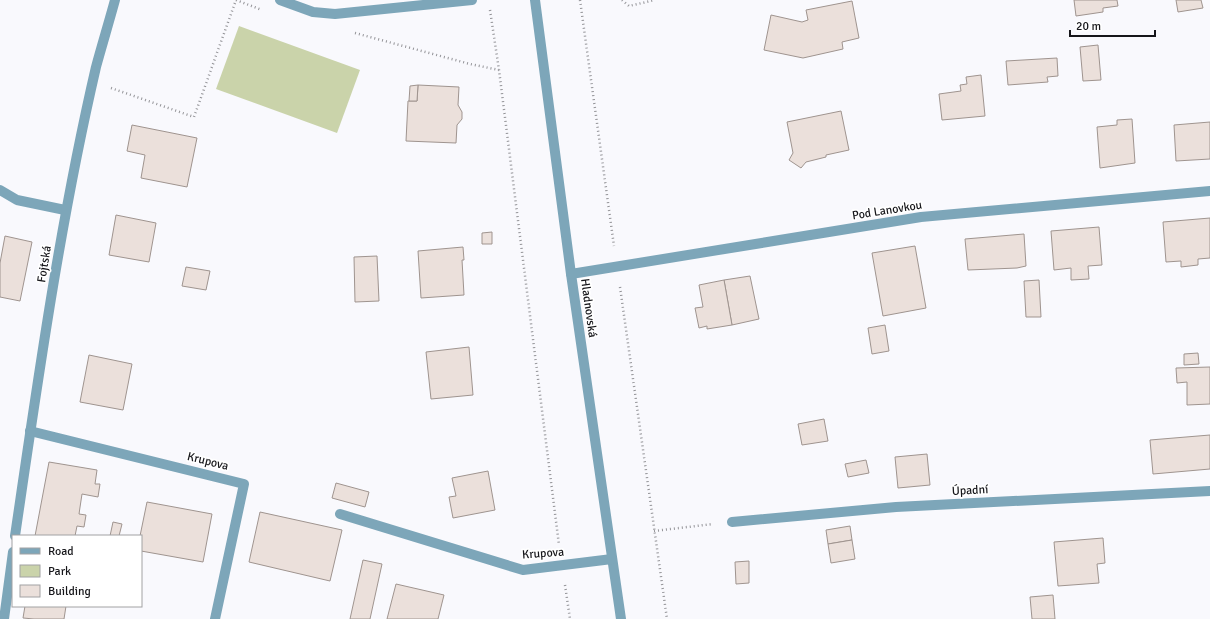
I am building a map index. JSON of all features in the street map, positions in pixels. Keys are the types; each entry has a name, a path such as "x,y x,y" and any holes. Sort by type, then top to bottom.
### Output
{"street":[{"name":"Fojtská","path":"15,535 30,431 66,210 97,66 116,0"},
{"path":"280,0 313,12 335,14 472,0"},
{"name":"Hladnovská","path":"535,0 571,274 621,619"},
{"path":"0,190 17,200 66,210"},
{"name":"Pod Lanovkou","path":"571,274 921,218 1210,191"},
{"name":"Krupova","path":"30,431 244,484 215,619"},
{"name":"Úpadní","path":"732,522 896,507 1210,490"},
{"name":"Krupova","path":"340,514 523,570 612,559"},
{"path":"4,619 12,559"}],"path":[{"path":"108,87 194,117 236,0 263,11"},
{"path":"580,0 667,619"},
{"path":"622,0 629,6 655,0"},
{"path":"489,8 499,70 570,619"},
{"path":"349,32 470,64 499,70"},
{"path":"654,531 732,522"}],"green space":[{"path":"239,26 360,70 337,133 216,89"}],"building":[{"path":"1074,0 1117,0 1118,6 1103,8 1103,12 1076,16"},
{"path":"1176,0 1201,0 1203,8 1178,12"},
{"path":"852,1 859,38 842,42 843,49 803,58 764,50 771,15 802,22 808,20 806,10"},
{"path":"1098,45 1101,80 1083,81 1080,47"},
{"path":"1057,58 1058,76 1047,77 1048,82 1008,85 1006,61"},
{"path":"981,75 985,116 942,120 939,94 961,91 960,85 967,84 966,77"},
{"path":"418,85 459,87 458,105 462,112 462,119 457,125 456,143 406,141 408,101 417,101"},
{"path":"418,85 417,101 409,101 410,86"},
{"path":"841,111 849,150 826,155 826,157 806,162 801,168 789,160 793,153 787,122"},
{"path":"1132,119 1135,163 1100,168 1097,127 1117,125 1117,120"},
{"path":"1210,122 1210,159 1176,161 1174,125"},
{"path":"132,125 197,138 187,187 141,178 145,155 127,151"},
{"path":"116,215 156,223 149,262 109,255"},
{"path":"1210,218 1210,258 1198,259 1198,265 1181,267 1181,261 1166,262 1163,222"},
{"path":"1099,227 1102,265 1088,266 1089,279 1071,280 1071,268 1054,270 1051,231"},
{"path":"492,232 492,244 482,244 482,233"},
{"path":"1024,234 1026,266 1017,268 968,270 965,239"},
{"path":"5,236 32,242 20,301 0,297 0,263"},
{"path":"915,246 926,308 883,316 872,253"},
{"path":"463,247 464,260 462,260 464,295 421,298 418,251"},
{"path":"377,256 379,301 355,302 354,257"},
{"path":"186,267 210,271 206,290 182,286"},
{"path":"750,276 759,319 732,325 724,280"},
{"path":"724,280 732,325 707,329 707,326 699,328 695,308 703,307 699,285"},
{"path":"1039,280 1041,317 1026,317 1024,281"},
{"path":"885,325 889,351 872,354 868,328"},
{"path":"469,347 473,395 431,399 426,352"},
{"path":"1198,353 1199,364 1184,365 1184,354"},
{"path":"89,355 132,364 123,410 80,402"},
{"path":"1210,367 1210,404 1187,405 1187,382 1177,383 1176,368"},
{"path":"824,419 828,441 802,445 798,424"},
{"path":"1210,435 1210,469 1153,474 1150,440"},
{"path":"927,454 930,485 898,488 895,457"},
{"path":"866,460 869,473 848,477 845,464"},
{"path":"49,462 97,470 95,484 100,484 98,497 82,494 79,514 86,515 84,527 77,526 75,535 35,535"},
{"path":"488,471 495,510 453,518 449,497 456,496 452,478"},
{"path":"336,483 369,492 365,507 332,498"},
{"path":"147,502 212,514 203,562 142,551 142,535 140,535"},
{"path":"260,512 342,530 330,581 249,562"},
{"path":"113,522 122,524 119,535 110,535"},
{"path":"850,526 852,540 828,544 826,530"},
{"path":"1103,538 1105,563 1097,564 1099,583 1058,586 1054,542"},
{"path":"852,540 855,559 831,563 828,544"},
{"path":"363,560 382,564 370,619 350,619"},
{"path":"749,561 749,583 736,584 735,562"},
{"path":"396,584 444,595 438,619 387,619"},
{"path":"1053,595 1055,619 1032,619 1030,597"},
{"path":"25,607 66,607 64,619 23,618"}]}
